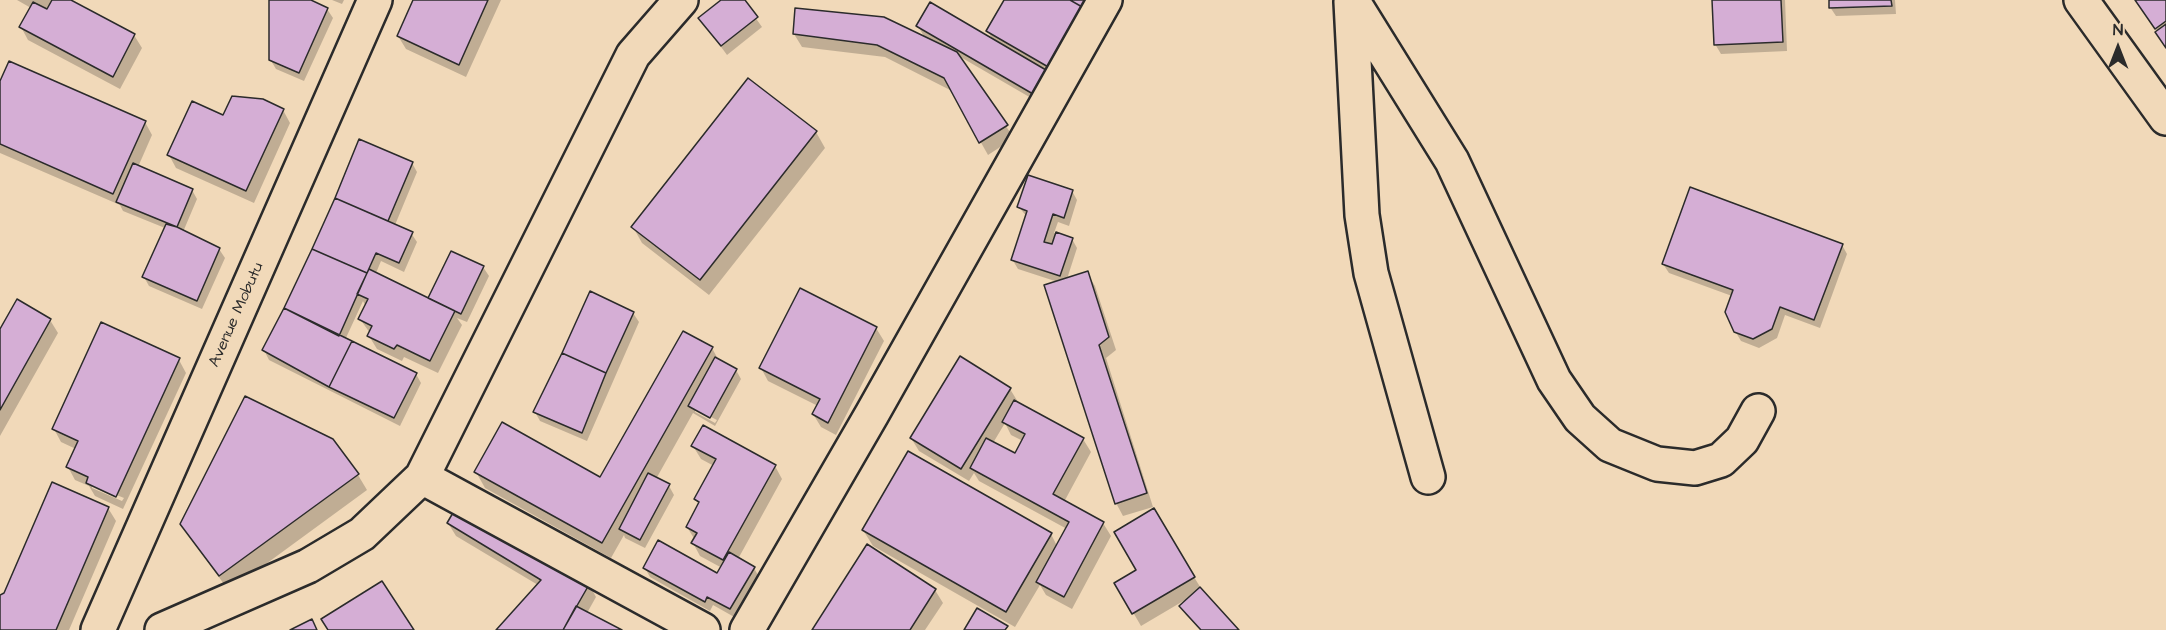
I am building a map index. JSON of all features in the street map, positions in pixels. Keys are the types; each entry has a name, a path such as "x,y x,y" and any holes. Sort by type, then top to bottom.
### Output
{"street":[{"name":"Avenue Mobutu","path":"98,630 375,0"},
{"path":"162,630 308,566 362,534 422,477 633,56 681,0"},
{"path":"747,630 872,414 1105,0"},
{"path":"1352,0 1452,161 1554,380 1580,418 1610,445 1657,464 1695,468 1721,460 1742,440 1758,411"},
{"path":"1352,0 1362,215 1371,273 1428,477"},
{"path":"2081,0 2166,118"},
{"path":"422,477 703,630"}],"building":[{"path":"52,0 71,0 135,34 113,77 19,27 33,2 47,9"},
{"path":"269,0 311,0 328,8 299,73 269,60"},
{"path":"413,0 488,0 459,65 397,36"},
{"path":"721,0 745,0 758,17 721,46 698,18"},
{"path":"1004,0 1070,0 1084,8 1050,68 986,31"},
{"path":"1070,0 1089,0 1084,8"},
{"path":"1712,0 1781,0 1783,42 1714,45"},
{"path":"1829,0 1891,0 1892,6 1829,8"},
{"path":"2135,0 2166,0 2166,21 2155,29"},
{"path":"930,2 1046,70 1033,94 916,26"},
{"path":"795,8 884,17 957,52 1008,125 979,143 944,78 877,45 793,34"},
{"path":"2166,24 2166,48 2155,32"},
{"path":"9,61 146,121 113,194 0,144 0,81"},
{"path":"748,78 817,131 700,280 631,227"},
{"path":"232,96 263,99 284,109 246,191 167,155 192,101 223,115"},
{"path":"359,139 413,162 388,221 335,198"},
{"path":"133,163 193,189 177,227 116,202"},
{"path":"1028,175 1073,190 1064,218 1053,214 1044,242 1052,244 1056,232 1073,238 1060,276 1011,260 1027,211 1017,207"},
{"path":"1690,187 1843,244 1814,320 1780,307 1772,329 1753,339 1734,332 1725,312 1733,290 1662,264"},
{"path":"335,198 413,232 399,263 376,253 367,273 312,249"},
{"path":"166,224 220,248 197,301 142,277"},
{"path":"312,249 367,273 339,336 284,308"},
{"path":"451,251 484,266 461,314 428,298"},
{"path":"369,269 455,311 430,361 397,345 394,349 367,336 372,326 358,319 368,299 357,294"},
{"path":"1088,271 1109,337 1099,345 1147,493 1115,504 1044,285"},
{"path":"800,288 877,327 828,423 812,414 820,399 759,368"},
{"path":"590,291 634,312 606,373 562,353"},
{"path":"17,299 51,319 0,410 0,329"},
{"path":"284,308 352,341 329,387 262,350"},
{"path":"101,322 180,358 116,497 86,483 88,477 66,467 78,441 52,429"},
{"path":"683,331 713,347 602,543 474,472 502,422 600,477"},
{"path":"352,341 417,373 394,418 329,387"},
{"path":"562,353 606,373 582,433 533,412"},
{"path":"960,356 1011,388 961,469 910,438"},
{"path":"715,357 737,369 710,418 688,406"},
{"path":"245,396 333,439 359,474 219,576 180,524"},
{"path":"1014,400 1084,438 1053,494 1104,522 1064,597 1036,582 1069,522 970,468 986,438 1015,453 1025,434 1002,422"},
{"path":"703,425 776,465 723,560 691,543 697,533 686,527 699,502 694,499 716,459 691,446"},
{"path":"908,451 1052,533 1006,612 862,530"},
{"path":"648,473 670,484 640,540 619,529"},
{"path":"52,482 109,507 56,630 0,630 0,595 4,593"},
{"path":"457,506 590,583 563,630 496,630 541,580 447,523"},
{"path":"1154,508 1195,577 1132,614 1114,583 1136,570 1114,532"},
{"path":"658,540 717,573 729,552 755,567 730,609 707,597 705,602 643,568"},
{"path":"867,544 936,589 910,630 812,630"},
{"path":"382,581 414,630 328,630 321,619"},
{"path":"1200,587 1239,630 1201,630 1179,606"},
{"path":"576,606 622,630 563,630"},
{"path":"977,608 1008,626 1005,630 964,630"},
{"path":"312,619 317,630 290,630"}]}
